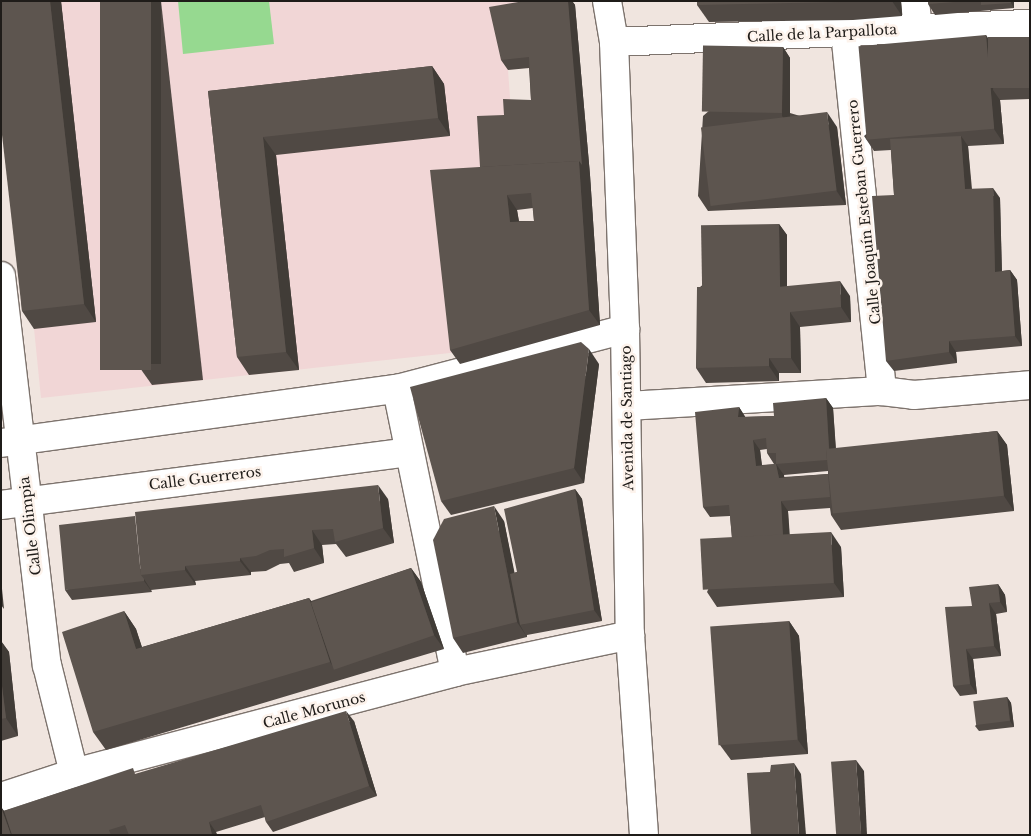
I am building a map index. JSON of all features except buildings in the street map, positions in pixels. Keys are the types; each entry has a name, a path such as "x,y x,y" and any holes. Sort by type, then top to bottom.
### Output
{"street":[{"name":"Avenida de Santiago","path":"607,1 614,42 625,329 630,635 644,835"},
{"path":"915,1 918,29"},
{"name":"Calle de la Parpallota","path":"614,42 1030,24"},
{"name":"Calle Joaquín Esteban Guerrero","path":"845,32 882,392"},
{"name":"Calle Olimpia","path":"1,276 14,503 47,665 74,773"},
{"path":"11,442 397,389 625,329"},
{"path":"627,406 882,392 914,395 1030,385"},
{"path":"397,389 408,452 455,672"},
{"name":"Calle Guerreros","path":"14,503 408,452"},
{"name":"Calle Morunos","path":"1,797 74,773 455,672 630,635"}],"shaded area":[{"path":"1,1 572,1 575,5 497,17 508,70 512,125 488,181 459,352 41,398"}],"green space":[{"path":"178,1 269,1 274,44 183,54"}]}
